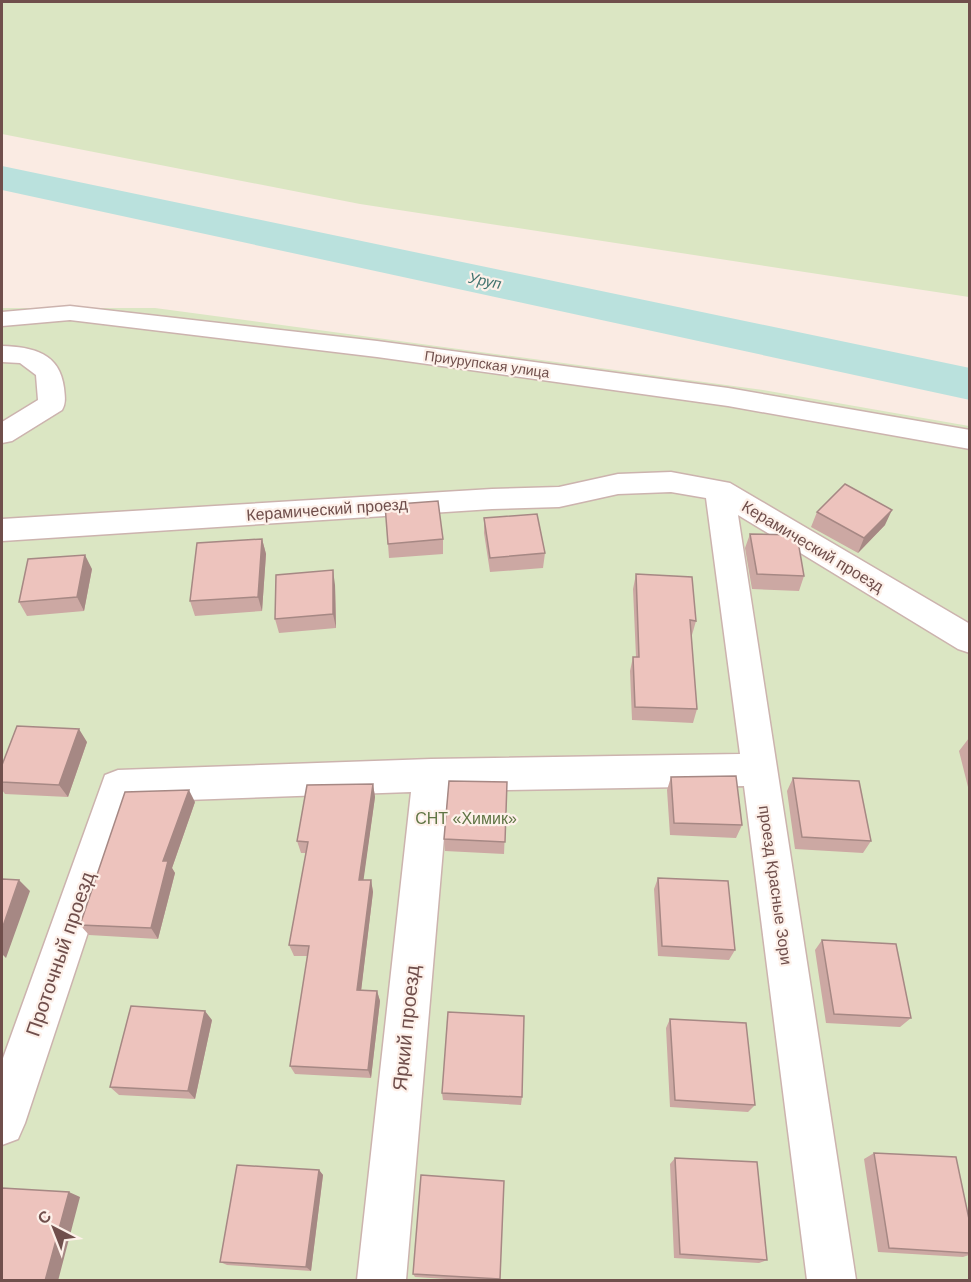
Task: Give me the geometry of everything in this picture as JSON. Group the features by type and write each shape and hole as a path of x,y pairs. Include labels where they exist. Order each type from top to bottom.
{"street":[{"name":"Приурупская улица","path":"2,319 70,313 365,347 728,397 969,440"},
{"path":"2,354 26,355 49,372 52,404 2,434"},
{"name":"Керамический проезд","path":"2,530 468,500 559,497 628,484 671,482 720,490 969,640"},
{"name":"проезд Красные Зори","path":"720,490 832,1281"},
{"path":"430,775 760,770"},
{"name":"Проточный проезд","path":"2,1123 118,786 430,775"},
{"name":"Яркий проезд","path":"382,1281 430,775"}],"green space":[{"path":"2,2 969,2 969,297 360,204 2,134"},
{"name":"СНТ «Химик»","path":"2,308 155,308 763,390 969,426 969,1280 2,1280"}],"building":[{"path":"845,484 892,510 864,538 817,512"},
{"path":"438,501 443,539 388,544 385,505"},
{"path":"537,514 545,553 490,558 484,518"},
{"path":"750,534 797,535 804,576 757,574"},
{"path":"262,539 258,597 190,601 197,543"},
{"path":"85,555 77,597 19,602 28,559"},
{"path":"333,570 333,614 275,619 276,575"},
{"path":"636,574 692,577 696,621 690,620 697,709 635,707 633,657 639,657"},
{"path":"17,726 79,729 59,785 2,782 2,765"},
{"path":"736,776 742,825 674,823 671,777"},
{"path":"793,778 859,781 871,841 802,837"},
{"path":"449,781 507,782 505,842 444,839"},
{"path":"373,784 359,880 371,880 357,990 377,991 368,1070 290,1066 309,946 289,945 308,842 297,841 307,785"},
{"path":"189,790 163,861 168,861 151,928 80,925 125,792"},
{"path":"658,878 728,881 735,950 662,946"},
{"path":"2,879 19,880 2,929"},
{"path":"822,940 896,944 911,1018 834,1014"},
{"path":"131,1006 205,1011 188,1091 110,1087"},
{"path":"448,1012 524,1016 522,1097 442,1093"},
{"path":"670,1019 746,1023 755,1105 675,1100"},
{"path":"874,1153 956,1157 969,1219 969,1253 889,1248"},
{"path":"675,1158 757,1162 767,1260 680,1254"},
{"path":"237,1165 319,1170 306,1267 220,1262"},
{"path":"421,1175 504,1181 500,1279 413,1274"},
{"path":"2,1188 69,1192 45,1281 2,1281"}],"waterway":[{"name":"Уруп","path":"2,178 970,384"}]}
